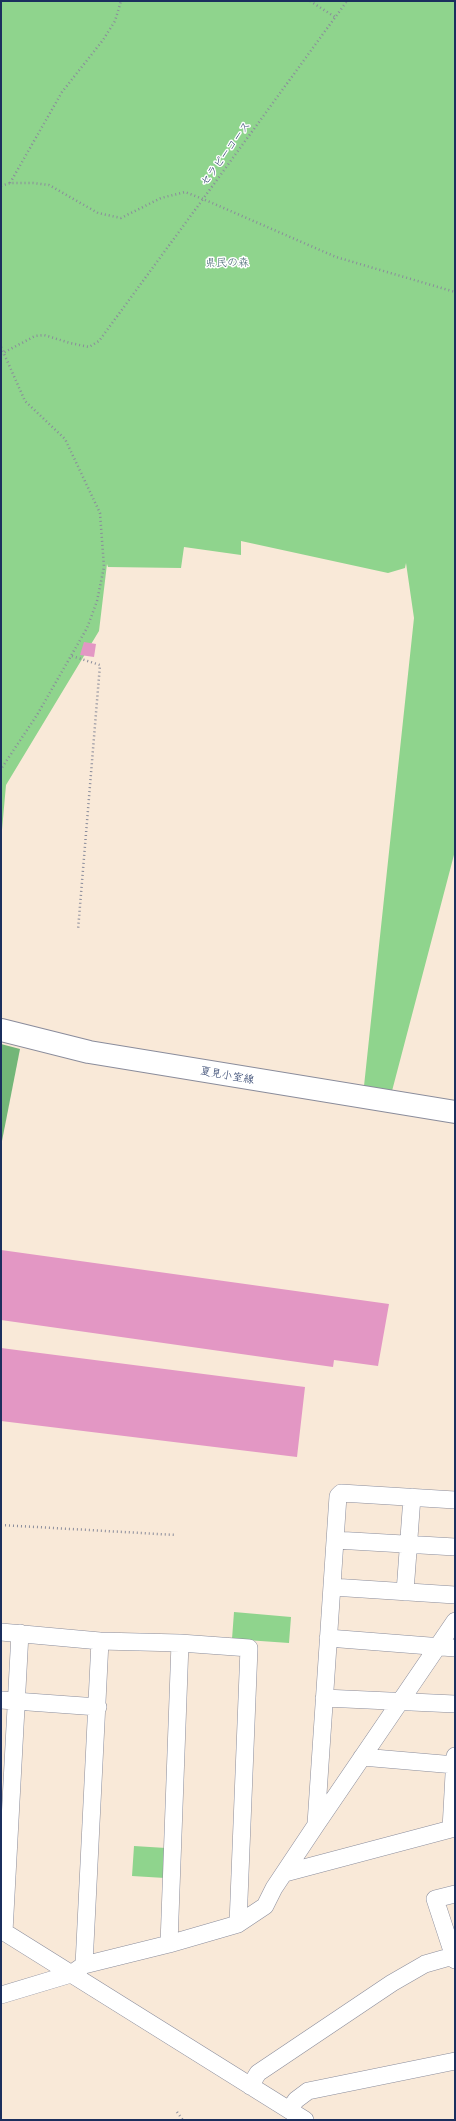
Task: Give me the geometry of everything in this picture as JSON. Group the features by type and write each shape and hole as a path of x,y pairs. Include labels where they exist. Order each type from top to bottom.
{"main road":[{"name":"夏見小室線","path":"1,1030 89,1052 455,1112"}],"street":[{"path":"316,1824 338,1496 342,1493 455,1500"},
{"path":"405,1592 412,1497"},
{"path":"335,1540 455,1547"},
{"path":"332,1586 455,1595"},
{"path":"1,1995 77,1970 238,1924 265,1906 274,1888 316,1824 455,1621"},
{"path":"1,1632 100,1641 180,1643 249,1648 238,1924"},
{"path":"20,1633 9,1701 2,1931 77,1970 250,2086 305,2120"},
{"path":"328,1638 437,1648 455,1648"},
{"path":"77,1970 98,1707 100,1641"},
{"path":"169,1944 180,1643"},
{"path":"324,1698 455,1704"},
{"path":"9,1701 98,1707"},
{"path":"285,1873 453,1828 455,1762 362,1757"},
{"path":"250,2086 258,2073 392,1982 425,1964 454,1958 435,1898 455,1894"},
{"path":"289,2110 296,2100 308,2091 455,2061"}],"path":[{"path":"10,183 62,92 103,40 115,21 121,1"},
{"path":"310,1 335,17"},
{"name":"セラピーコース","path":"1,186 10,183 49,185 98,213 121,218 161,198 173,194 185,192 202,199 347,1"},
{"path":"2,354 35,336 44,335 77,345 89,346 95,344 104,334 202,199 336,257 455,291"},
{"path":"1,347 2,354 25,401 65,439 100,513 104,567 99,594 87,628 37,715 1,769"},
{"path":"72,656 100,665 78,930"},
{"path":"1,1525 176,1535"},
{"path":"177,2112 183,2120"}],"green space":[{"name":"県民の森","path":"1,1 455,1 455,851 392,1091 364,1086 414,618 406,563 405,568 388,573 241,541 241,555 184,547 181,568 108,567 107,564 99,631 6,785 1,841"},
{"path":"1,1044 20,1049 1,1146"},
{"path":"234,1612 291,1617 289,1643 232,1639"},
{"path":"134,1846 166,1848 165,1878 132,1876"}],"building":[{"path":"84,642 96,644 94,657 80,655"},
{"path":"1,1250 389,1304 378,1366 334,1360 333,1367 1,1320"},
{"path":"1,1348 305,1387 297,1457 1,1421"}]}
